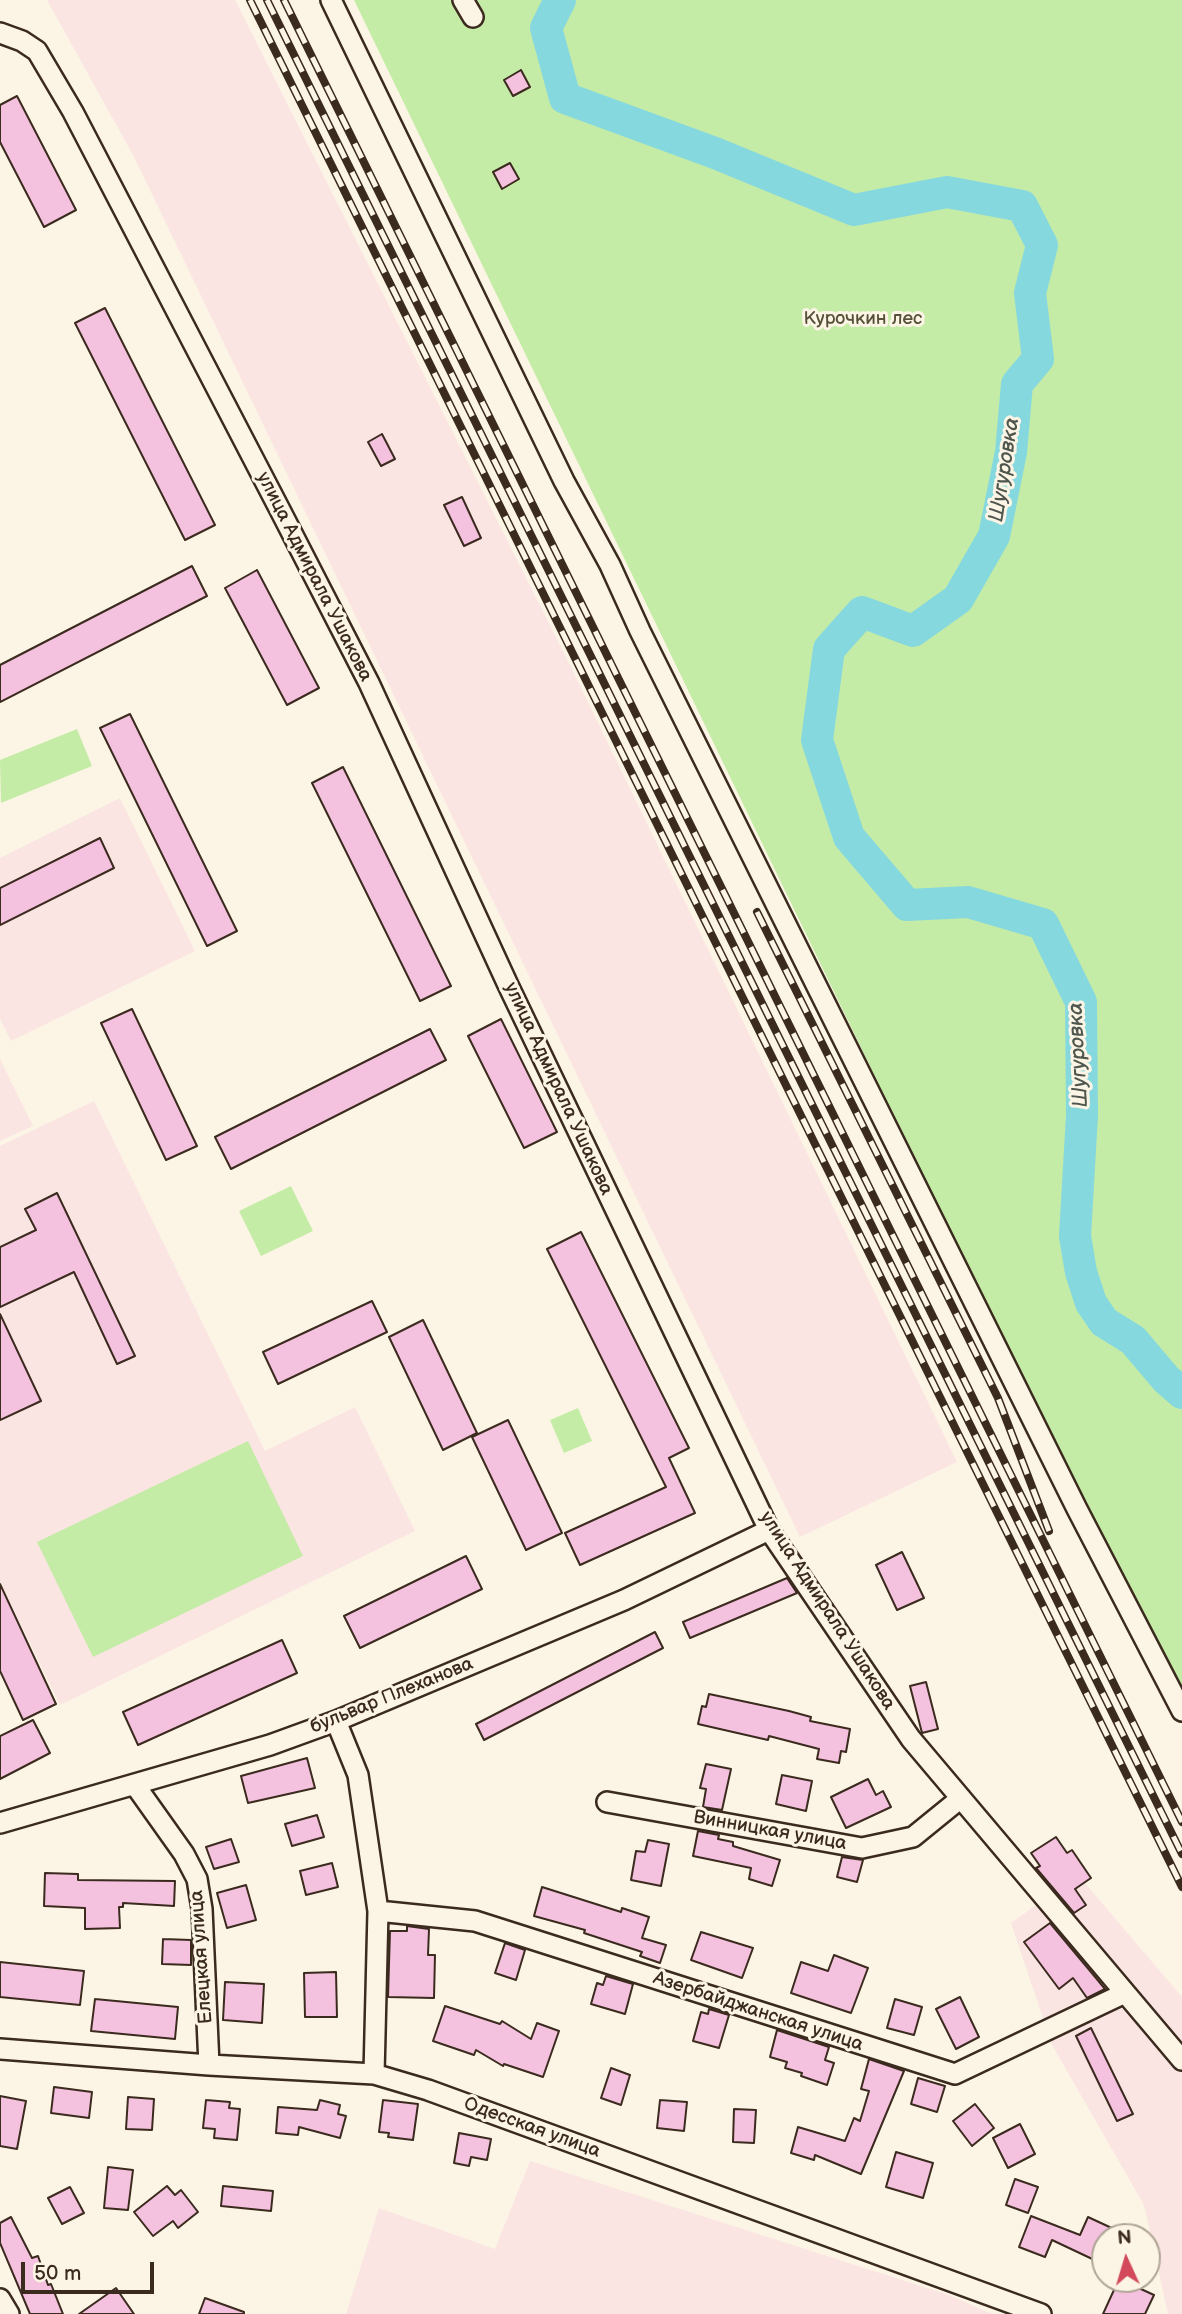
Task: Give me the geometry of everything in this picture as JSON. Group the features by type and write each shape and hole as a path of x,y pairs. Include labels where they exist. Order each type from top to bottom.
{"street":[{"path":"331,0 565,481 610,565 640,631 1077,1509 1182,1711"},
{"path":"463,0 474,17"},
{"name":"улица Адмирала Ушакова","path":"0,33 22,41 37,51 73,112 369,683 508,985 769,1530 911,1739 1182,2060"},
{"name":"бульвар Плеханова","path":"0,1823 270,1745 336,1721 624,1600 769,1530"},
{"path":"336,1721 358,1775 378,1911 374,2074"},
{"name":"Елецкая улица","path":"135,1784 184,1854 197,1879 202,1909 209,2065"},
{"name":"Винницкая улица","path":"607,1802 862,1847 913,1837 961,1798"},
{"name":"Азербайджанская улица","path":"378,1911 475,1921 955,2074 1125,1993"},
{"name":"Одесская улица","path":"0,2049 374,2074 428,2090 1041,2314"},
{"path":"0,2299 9,2314"}],"shaded area":[{"path":"47,0 235,0 570,665 957,1462 800,1537 134,157"},
{"path":"120,798 195,951 11,1041 0,1019 0,858"},
{"path":"0,1059 33,1126 0,1141"},
{"path":"94,1101 265,1451 355,1407 415,1531 60,1705 0,1582 0,1146"},
{"path":"1078,1875 1182,1997 1182,2314 1168,2314 1161,2282 1161,2223 1148,2223 1144,2205 1052,2045 1011,1923"},
{"path":"530,2161 949,2295 992,2314 346,2314 379,2208 495,2249"}],"green space":[{"name":"Курочкин лес","path":"354,0 1182,0 1182,1685 1168,1682"},
{"path":"77,729 92,766 1,803 0,760"},
{"path":"291,1186 313,1231 261,1256 239,1211"},
{"path":"578,1408 592,1441 564,1453 550,1420"},
{"path":"248,1441 303,1556 93,1657 37,1542"}],"building":[{"path":"521,70 530,87 513,96 504,80"},
{"path":"17,96 76,210 44,227 0,142 0,105"},
{"path":"510,163 519,179 502,189 493,172"},
{"path":"105,308 215,525 185,540 75,323"},
{"path":"382,434 395,459 381,466 368,442"},
{"path":"462,497 481,538 464,546 444,505"},
{"path":"192,566 207,596 0,702 0,665"},
{"path":"257,570 319,688 287,705 225,588"},
{"path":"130,714 237,931 207,946 100,728"},
{"path":"343,767 451,986 420,1001 312,783"},
{"path":"100,838 114,868 0,925 0,888"},
{"path":"132,1009 197,1146 166,1160 101,1023"},
{"path":"501,1019 557,1132 524,1148 468,1036"},
{"path":"430,1029 446,1060 231,1169 215,1137"},
{"path":"57,1193 135,1356 117,1364 74,1272 0,1307 0,1247 36,1230 25,1209"},
{"path":"581,1232 689,1448 669,1458 695,1513 580,1565 565,1533 666,1487 547,1249"},
{"path":"372,1301 387,1332 278,1384 263,1352"},
{"path":"0,1314 41,1401 0,1420"},
{"path":"423,1320 477,1433 443,1450 389,1337"},
{"path":"508,1420 562,1533 526,1550 472,1437"},
{"path":"902,1552 924,1598 897,1610 876,1565"},
{"path":"466,1556 482,1589 360,1648 344,1616"},
{"path":"787,1578 797,1593 690,1638 683,1622"},
{"path":"0,1584 56,1704 23,1720 0,1671"},
{"path":"655,1632 663,1648 484,1740 476,1724"},
{"path":"282,1640 297,1673 138,1745 123,1712"},
{"path":"926,1682 938,1729 922,1733 910,1686"},
{"path":"709,1694 789,1711 811,1717 810,1721 850,1729 846,1752 841,1751 839,1763 817,1759 819,1749 769,1736 768,1740 698,1724 702,1706 706,1707"},
{"path":"33,1720 50,1753 0,1779 0,1736"},
{"path":"307,1758 315,1788 248,1803 241,1776"},
{"path":"706,1764 731,1769 722,1810 703,1807 706,1789 700,1788"},
{"path":"782,1775 812,1781 806,1811 776,1804"},
{"path":"868,1779 876,1795 883,1791 891,1807 846,1828 831,1797"},
{"path":"317,1815 324,1837 292,1846 285,1824"},
{"path":"698,1831 719,1835 718,1839 733,1842 733,1846 780,1860 772,1886 749,1879 751,1868 693,1856"},
{"path":"1056,1837 1067,1853 1072,1850 1091,1878 1075,1889 1086,1905 1074,1913 1036,1868 1040,1866 1031,1853"},
{"path":"231,1839 239,1862 214,1869 206,1847"},
{"path":"648,1840 669,1844 661,1886 631,1880 636,1851 645,1852"},
{"path":"842,1857 863,1860 857,1882 837,1877"},
{"path":"332,1863 338,1887 306,1895 300,1871"},
{"path":"45,1873 78,1874 78,1880 175,1881 174,1906 123,1903 123,1907 119,1907 120,1928 85,1929 85,1908 44,1906"},
{"path":"246,1885 256,1920 227,1928 217,1893"},
{"path":"542,1887 621,1912 622,1908 649,1917 642,1938 666,1945 660,1963 640,1956 642,1952 584,1933 585,1930 534,1916"},
{"path":"1050,1923 1105,1989 1087,1998 1073,1978 1059,1989 1024,1942"},
{"path":"407,1926 429,1929 428,1955 435,1955 434,1998 388,1997 390,1931 407,1931"},
{"path":"701,1932 753,1948 742,1978 691,1960"},
{"path":"163,1939 191,1940 191,1965 162,1964"},
{"path":"505,1943 525,1950 516,1980 495,1973"},
{"path":"834,1955 868,1968 851,2013 791,1993 801,1962 828,1971"},
{"path":"0,1962 84,1971 80,2005 0,1997"},
{"path":"336,1972 337,2017 305,2017 304,1973"},
{"path":"606,1976 633,1984 625,2014 591,2004 597,1983 603,1985"},
{"path":"225,1982 264,1984 262,2023 223,2020"},
{"path":"960,1997 979,2037 956,2049 936,2009"},
{"path":"95,1999 178,2007 175,2039 91,2031"},
{"path":"895,1999 922,2007 914,2035 887,2028"},
{"path":"445,2006 500,2024 502,2021 531,2039 537,2023 559,2031 543,2077 504,2064 503,2066 476,2050 474,2055 433,2041"},
{"path":"709,2009 729,2015 719,2048 693,2041 701,2012 708,2014"},
{"path":"1091,2028 1133,2114 1117,2121 1076,2036"},
{"path":"777,2030 829,2047 825,2060 834,2063 827,2085 801,2076 802,2073 785,2068 787,2062 770,2057"},
{"path":"869,2059 904,2071 861,2174 815,2155 814,2160 791,2153 798,2127 845,2141 854,2118 860,2121 869,2091 861,2089"},
{"path":"611,2068 630,2075 621,2105 601,2098"},
{"path":"918,2078 945,2086 937,2112 911,2104"},
{"path":"54,2087 92,2092 89,2118 51,2113"},
{"path":"0,2096 26,2101 17,2149 0,2146"},
{"path":"128,2097 154,2099 152,2130 126,2129"},
{"path":"206,2100 230,2102 229,2108 240,2109 237,2140 214,2138 215,2129 203,2128"},
{"path":"320,2100 340,2105 338,2114 346,2116 340,2138 299,2127 298,2135 276,2133 278,2107 317,2110"},
{"path":"383,2100 418,2104 413,2140 388,2137 389,2133 379,2132"},
{"path":"660,2100 687,2102 684,2131 657,2128"},
{"path":"975,2104 994,2128 972,2146 953,2121"},
{"path":"734,2109 756,2110 754,2143 733,2142"},
{"path":"1020,2124 1035,2154 1008,2168 993,2138"},
{"path":"459,2133 491,2139 487,2160 471,2157 469,2166 454,2163"},
{"path":"896,2152 933,2163 923,2198 886,2187"},
{"path":"108,2167 133,2170 128,2210 104,2208"},
{"path":"1015,2179 1038,2187 1028,2213 1006,2205"},
{"path":"167,2186 175,2195 181,2190 198,2212 178,2228 173,2221 153,2236 134,2212"},
{"path":"223,2186 273,2191 271,2211 221,2206"},
{"path":"70,2187 84,2213 62,2224 48,2198"},
{"path":"1031,2216 1080,2235 1088,2217 1101,2223 1091,2223 1091,2258 1052,2240 1045,2257 1019,2247"},
{"path":"11,2217 32,2258 38,2256 48,2285 51,2284 63,2314 30,2314 0,2243 0,2223"},
{"path":"116,2288 134,2314 79,2314"},
{"path":"1113,2293 1154,2295 1145,2314 1103,2314"},
{"path":"205,2298 244,2312 244,2314 199,2314"}],"waterway":[{"name":"Шугуровка","path":"560,0 546,28 565,98 715,153 854,210 947,192 1022,206 1042,245 1030,293 1038,359 1017,384 1011,452 994,536 958,599 913,631 862,612 829,649 817,740 849,837 907,905 968,902 1043,924 1081,1002 1082,1115 1075,1236 1081,1272 1091,1303 1104,1322 1133,1340 1166,1379 1182,1393"}],"railway":[{"path":"250,0 1182,1887"},
{"path":"267,0 1182,1854"},
{"path":"284,0 1182,1822"},
{"path":"757,912 998,1398 1049,1531"}]}
